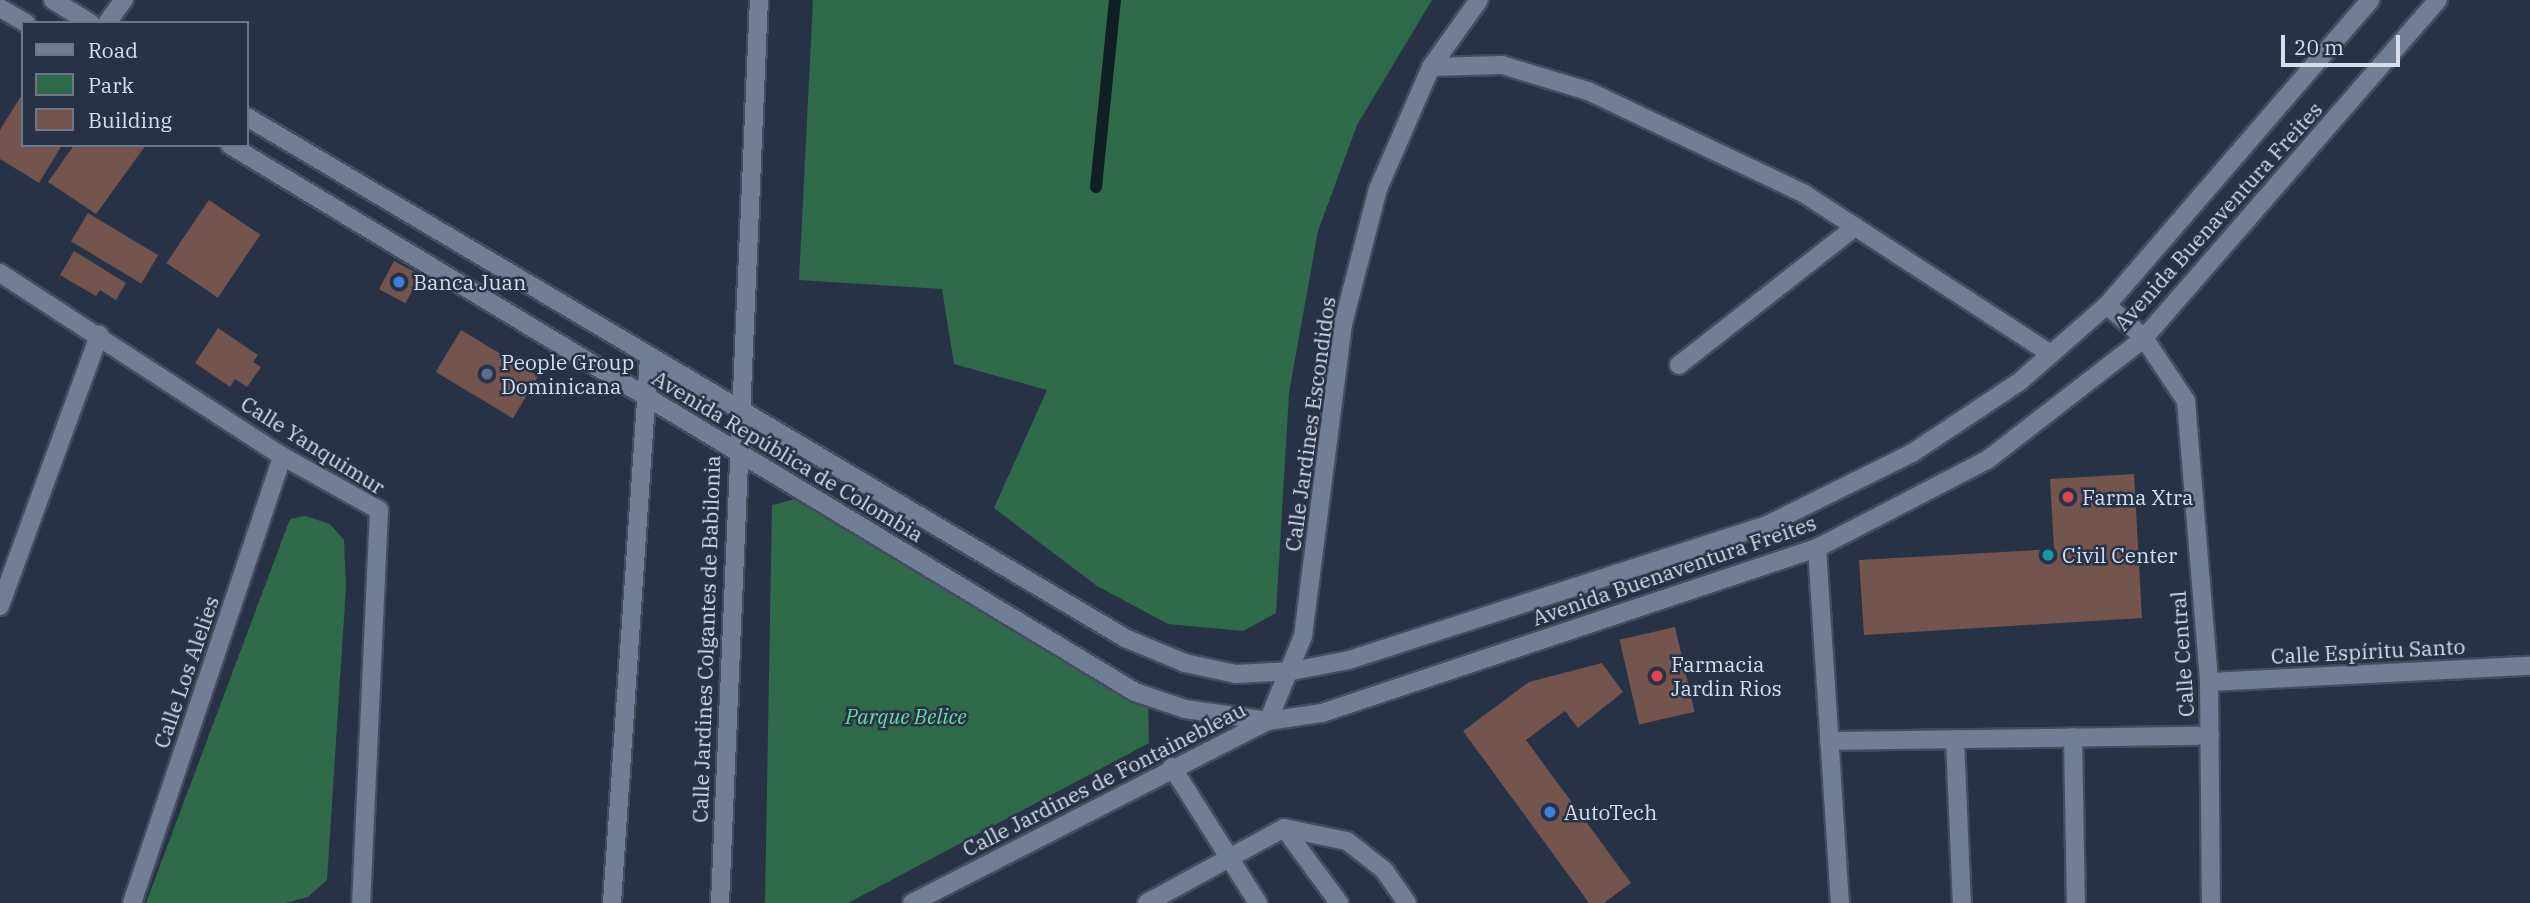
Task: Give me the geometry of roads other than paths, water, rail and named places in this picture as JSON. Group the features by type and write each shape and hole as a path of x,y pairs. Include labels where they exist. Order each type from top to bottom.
{"street":[{"path":"53,0 87,21"},
{"path":"108,21 124,0"},
{"name":"Calle Jardines Colgantes de Babilonia","path":"720,903 736,448 740,412 759,0"},
{"name":"Calle Jardines Escondidos","path":"1292,671 1303,636 1343,324 1378,189 1431,68 1479,0"},
{"name":"Avenida Buenaventura Freites","path":"1292,671 1349,660 1767,525 1912,453 2019,382 2107,305 2370,0"},
{"name":"Avenida Buenaventura Freites","path":"1268,721 1322,713 1817,548 1987,460 2144,338 2438,0"},
{"path":"0,8 23,21"},
{"path":"1431,68 1502,65 1588,91 1803,194 2051,354"},
{"name":"Avenida República de Colombia","path":"248,118 740,412 1125,638 1185,663 1236,674 1292,671"},
{"name":"Avenida República de Colombia","path":"233,147 646,399 736,448 1135,692 1185,709 1268,721"},
{"path":"1679,365 1855,227"},
{"name":"Calle Yanquimur","path":"0,273 282,456 379,510 382,517 361,903"},
{"name":"Calle Central","path":"2107,305 2144,338 2186,401 2209,682 2211,903"},
{"path":"0,606 99,335"},
{"path":"612,903 649,358"},
{"name":"Calle Los Alelies","path":"132,903 282,456"},
{"path":"1817,548 1840,903"},
{"name":"Calle Espíritu Santo","path":"2209,682 2530,666"},
{"name":"Calle Jardines de Fontainebleau","path":"912,903 1172,767 1268,721 1292,671"},
{"path":"1829,741 2210,736"},
{"path":"2073,737 2076,903"},
{"path":"1955,739 1962,903"},
{"path":"1172,767 1258,903"},
{"path":"1284,828 1339,903"},
{"path":"1152,902 1284,828 1347,841 1384,870 1407,903"}],"waterway":[{"path":"1096,187 1115,0"}],"place":[{"name":"Banca Juan","path":"399,282"},
{"name":"People Group Dominicana","path":"487,374"},
{"name":"Farma Xtra","path":"2068,497"},
{"name":"Civil Center","path":"2048,555"},
{"name":"Farmacia Jardin Rios","path":"1657,676"},
{"name":"AutoTech","path":"1550,812"}],"park label":[{"name":"Parque Belice","path":"906,716"}]}
